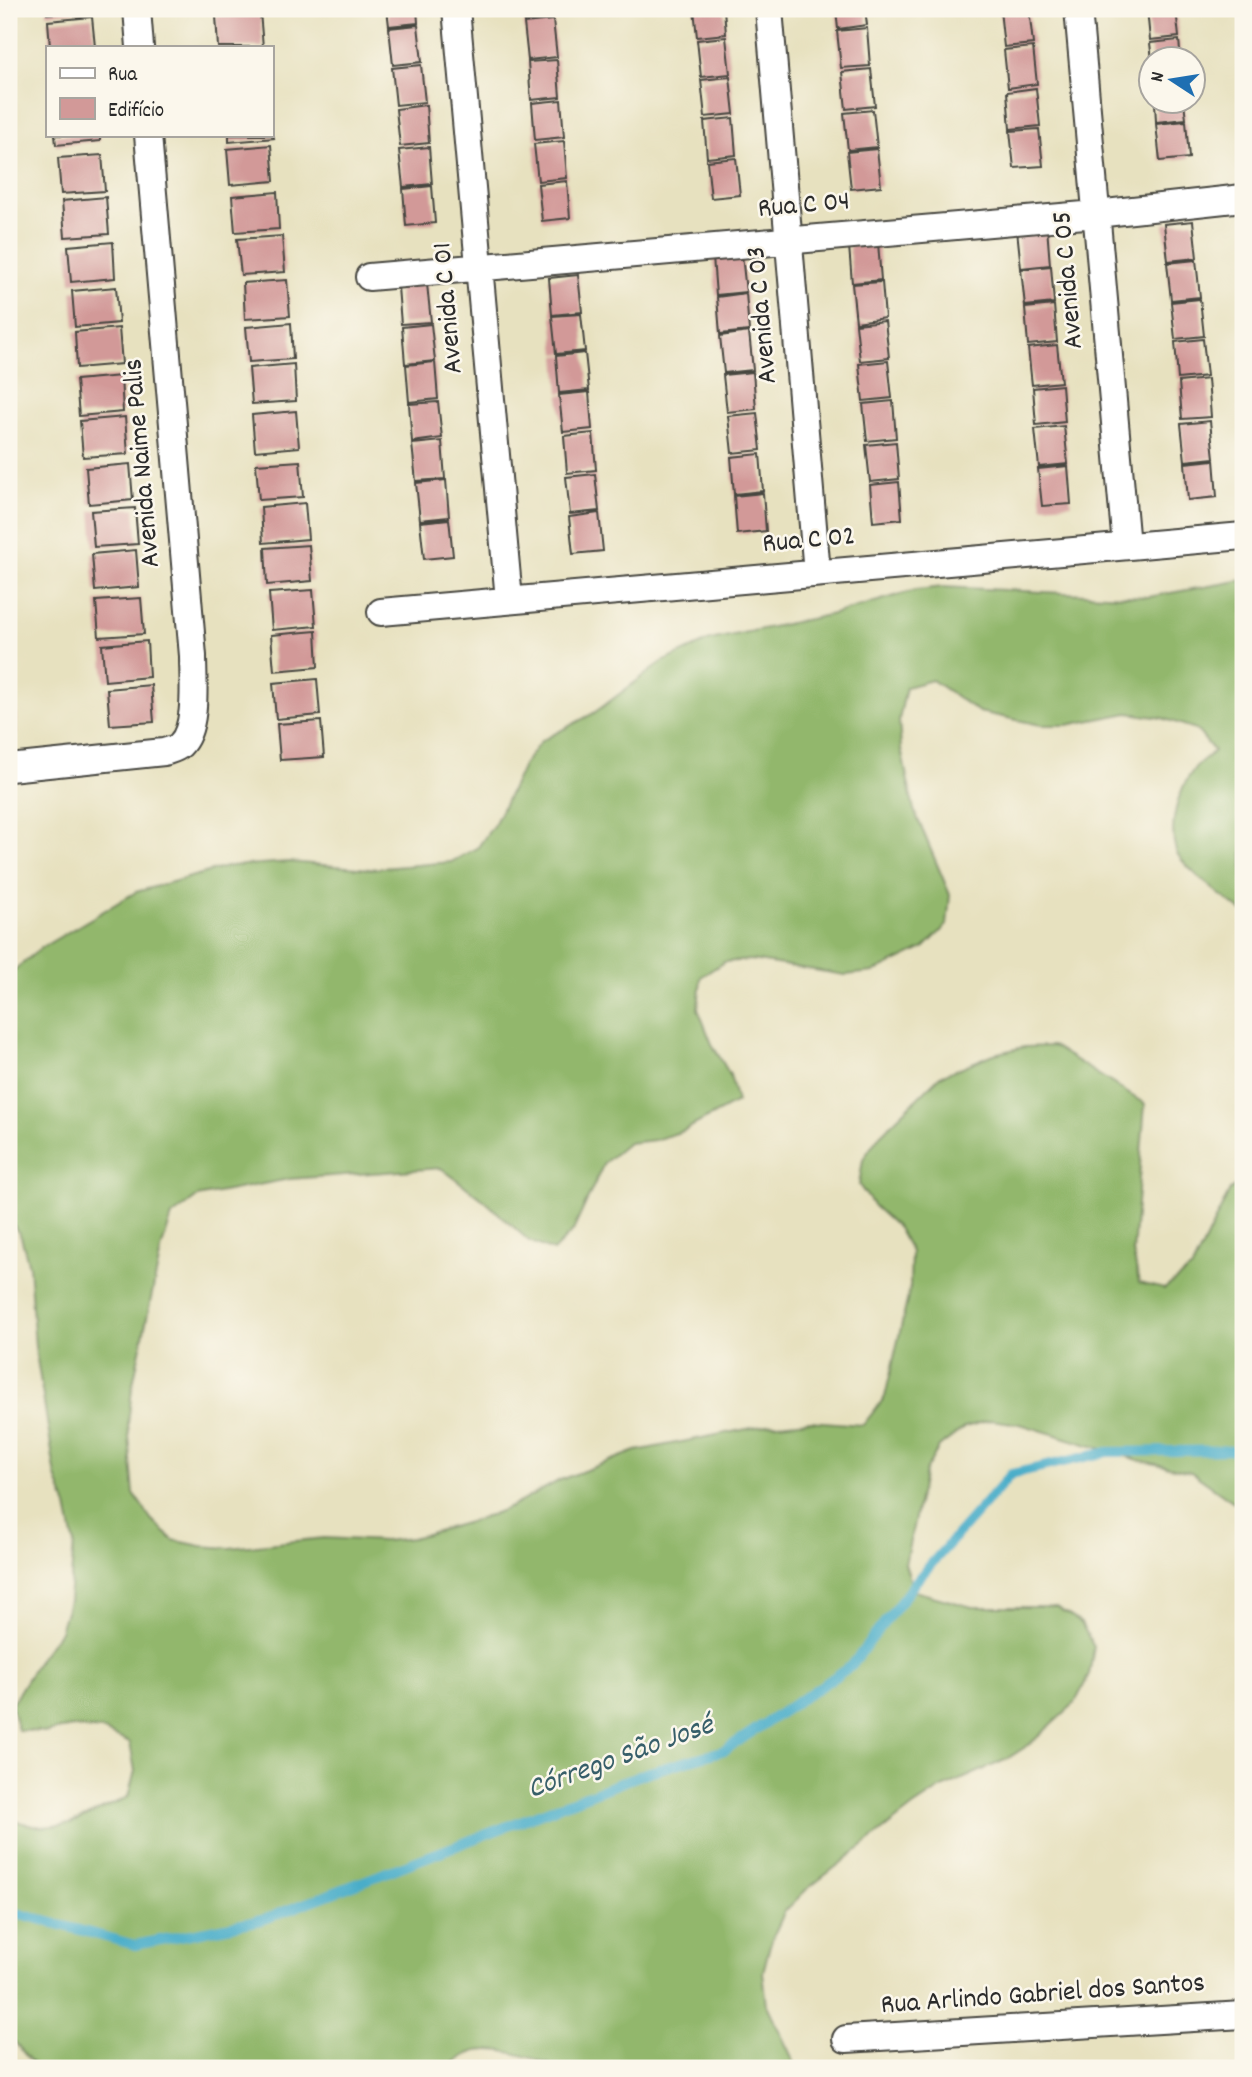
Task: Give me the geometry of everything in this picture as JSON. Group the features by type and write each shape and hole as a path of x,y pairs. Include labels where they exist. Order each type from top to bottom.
{"street":[{"path":"137,9 140,46"},
{"name":"Avenida C 01","path":"456,9 509,600"},
{"name":"Avenida C 03","path":"769,9 817,573"},
{"name":"Avenida C 05","path":"1078,9 1126,546"},
{"name":"Avenida Naime Palis","path":"9,768 164,752 178,747 190,729 193,656 148,136"},
{"name":"Rua C 04","path":"369,276 1096,214 1243,198"},
{"name":"Rua C 02","path":"381,612 1243,536"},
{"name":"Rua Arlindo Gabriel dos Santos","path":"846,2039 1243,2015"}],"green space":[{"path":"1243,580 1243,912 1196,874 1176,851 1173,830 1179,797 1194,769 1214,751 1196,729 1162,718 1128,713 1067,725 1041,725 979,712 932,680 906,687 899,720 901,749 914,810 950,895 947,925 924,948 874,972 845,975 751,960 724,962 701,977 698,1009 712,1044 730,1075 737,1102 683,1131 655,1140 628,1143 604,1163 573,1231 553,1251 529,1241 485,1201 441,1168 289,1179 197,1197 172,1216 162,1246 132,1389 128,1424 134,1494 151,1519 173,1540 201,1546 229,1548 324,1538 384,1541 412,1538 480,1519 511,1507 560,1480 636,1451 767,1425 809,1421 863,1425 885,1397 910,1288 911,1252 898,1228 874,1206 859,1185 863,1159 880,1135 940,1076 994,1054 1024,1047 1053,1046 1145,1104 1133,1252 1139,1283 1164,1289 1192,1268 1230,1190 1243,1181 1243,1513 1235,1503 1191,1472 1138,1460 1020,1424 991,1420 965,1427 939,1447 925,1471 905,1564 914,1591 972,1607 1056,1607 1081,1623 1094,1647 1089,1675 1075,1703 1030,1744 1005,1760 942,1788 913,1807 806,1890 785,1911 771,1941 763,1972 767,2005 797,2068 557,2068 527,2056 491,2050 468,2054 447,2068 36,2068 9,2035 9,1820 42,1827 70,1824 128,1797 135,1771 130,1743 102,1730 73,1727 45,1732 18,1730 11,1705 60,1631 69,1601 74,1542 67,1507 56,1477 35,1347 29,1266 21,1237 9,1218 9,989 13,971 41,948 136,892 230,866 289,862 370,869 451,862 478,847 495,823 524,764 541,741 594,713 662,662 710,640 833,614 916,590 943,587 1148,597"}],"building":[{"path":"47,9 84,9 84,11 47,14"},
{"path":"387,9 417,9 418,23 389,26"},
{"path":"523,9 552,9 553,18 524,21"},
{"path":"694,9 724,9 726,34 697,37"},
{"path":"836,9 865,9 867,25 838,29"},
{"path":"1029,9 1033,44 1004,47 1000,10"},
{"path":"1147,9 1176,9 1179,37 1150,40"},
{"path":"260,12 263,46 218,46 216,16"},
{"path":"92,17 95,46 50,46 48,21"},
{"path":"553,20 557,57 528,60 524,23"},
{"path":"418,25 422,62 393,65 389,28"},
{"path":"867,28 870,66 841,68 837,31"},
{"path":"726,37 730,74 701,77 697,40"},
{"path":"1179,40 1180,46 1150,46 1150,43"},
{"path":"1033,47 1037,84 1008,88 1004,50"},
{"path":"557,60 560,97 531,100 528,62"},
{"path":"421,65 425,102 396,105 392,68"},
{"path":"871,69 875,106 846,109 842,72"},
{"path":"730,77 734,114 705,117 701,80"},
{"path":"1036,88 1040,126 1010,129 1007,92"},
{"path":"561,100 564,137 535,140 532,103"},
{"path":"426,105 429,143 400,146 396,109"},
{"path":"873,110 877,147 848,150 844,113"},
{"path":"1156,116 1186,116 1186,119 1156,122"},
{"path":"733,118 736,155 707,158 704,121"},
{"path":"1186,121 1189,158 1160,161 1156,124"},
{"path":"1039,129 1043,166 1014,168 1010,131"},
{"path":"273,135 274,138 229,142 229,136"},
{"path":"55,136 100,136 100,141 56,145"},
{"path":"564,141 567,178 538,181 534,144"},
{"path":"271,145 274,181 230,185 227,149"},
{"path":"429,147 432,184 403,187 399,150"},
{"path":"877,149 881,186 851,189 847,152"},
{"path":"102,155 105,191 61,194 58,158"},
{"path":"736,158 740,195 711,198 707,161"},
{"path":"567,181 570,218 542,221 538,184"},
{"path":"432,186 435,223 406,226 403,189"},
{"path":"277,192 279,229 235,232 232,196"},
{"path":"106,197 109,234 65,237 62,201"},
{"path":"1193,221 1197,258 1168,261 1164,224"},
{"path":"1047,227 1050,265 1021,268 1017,230"},
{"path":"282,236 285,272 241,275 237,239"},
{"path":"113,242 115,278 71,282 68,246"},
{"path":"878,243 881,280 852,283 849,246"},
{"path":"742,255 746,292 716,295 713,257"},
{"path":"1196,260 1200,297 1171,300 1167,263"},
{"path":"1051,266 1054,303 1025,306 1021,269"},
{"path":"578,275 582,312 552,315 549,278"},
{"path":"287,280 290,316 245,319 243,283"},
{"path":"882,282 885,318 856,322 852,284"},
{"path":"427,284 431,322 401,324 398,287"},
{"path":"116,287 119,323 75,327 72,291"},
{"path":"746,293 749,331 720,334 717,297"},
{"path":"1200,299 1204,336 1175,339 1171,302"},
{"path":"1054,305 1057,342 1028,345 1025,308"},
{"path":"581,314 585,351 556,354 552,316"},
{"path":"885,321 889,358 860,361 856,324"},
{"path":"291,323 293,359 249,362 246,327"},
{"path":"431,324 435,361 405,364 402,327"},
{"path":"119,328 122,364 77,368 75,332"},
{"path":"749,332 753,370 724,373 720,336"},
{"path":"1203,339 1207,376 1178,379 1175,342"},
{"path":"1057,345 1061,382 1032,385 1028,348"},
{"path":"585,353 589,390 559,393 556,356"},
{"path":"888,361 892,398 863,401 859,364"},
{"path":"435,362 438,399 409,402 406,365"},
{"path":"294,364 296,401 252,404 249,368"},
{"path":"753,372 756,409 727,412 723,375"},
{"path":"121,376 123,412 79,416 76,380"},
{"path":"1208,379 1211,417 1182,419 1179,382"},
{"path":"1062,385 1065,422 1036,425 1033,388"},
{"path":"589,392 592,429 563,432 559,395"},
{"path":"893,401 896,438 867,441 863,404"},
{"path":"438,402 442,438 412,442 409,404"},
{"path":"296,411 299,447 255,451 252,415"},
{"path":"757,413 761,450 732,453 728,416"},
{"path":"125,417 128,454 83,457 80,421"},
{"path":"1210,421 1214,458 1185,461 1181,424"},
{"path":"1064,426 1068,464 1039,467 1035,429"},
{"path":"593,433 596,470 567,473 564,436"},
{"path":"442,441 445,479 416,481 412,444"},
{"path":"896,442 899,479 870,482 866,445"},
{"path":"760,454 763,491 734,494 731,457"},
{"path":"1214,460 1217,497 1188,500 1185,463"},
{"path":"300,461 303,497 259,500 256,464"},
{"path":"130,464 133,500 89,504 86,468"},
{"path":"1068,466 1071,504 1042,506 1038,469"},
{"path":"595,474 599,511 570,514 566,477"},
{"path":"446,480 449,517 420,520 416,483"},
{"path":"899,482 902,519 873,522 870,485"},
{"path":"763,493 766,531 737,534 734,496"},
{"path":"305,503 308,539 263,543 261,507"},
{"path":"135,508 138,544 94,547 91,511"},
{"path":"599,513 603,551 573,554 569,517"},
{"path":"449,519 453,556 424,559 420,522"},
{"path":"309,545 312,581 267,585 265,548"},
{"path":"136,550 139,587 95,591 92,554"},
{"path":"313,590 316,626 272,630 269,593"},
{"path":"141,598 144,634 99,637 96,601"},
{"path":"316,631 318,667 274,671 271,635"},
{"path":"147,641 149,677 105,681 102,645"},
{"path":"317,679 320,715 276,719 273,683"},
{"path":"151,685 154,722 110,725 107,689"},
{"path":"15,698 17,735 9,735 9,699"},
{"path":"321,721 324,757 280,760 277,724"}],"waterway":[{"name":"Córrego São José","path":"9,1911 135,1945 262,1920 646,1773 725,1750 851,1666 917,1580 1011,1474 1107,1452 1243,1450"}]}
